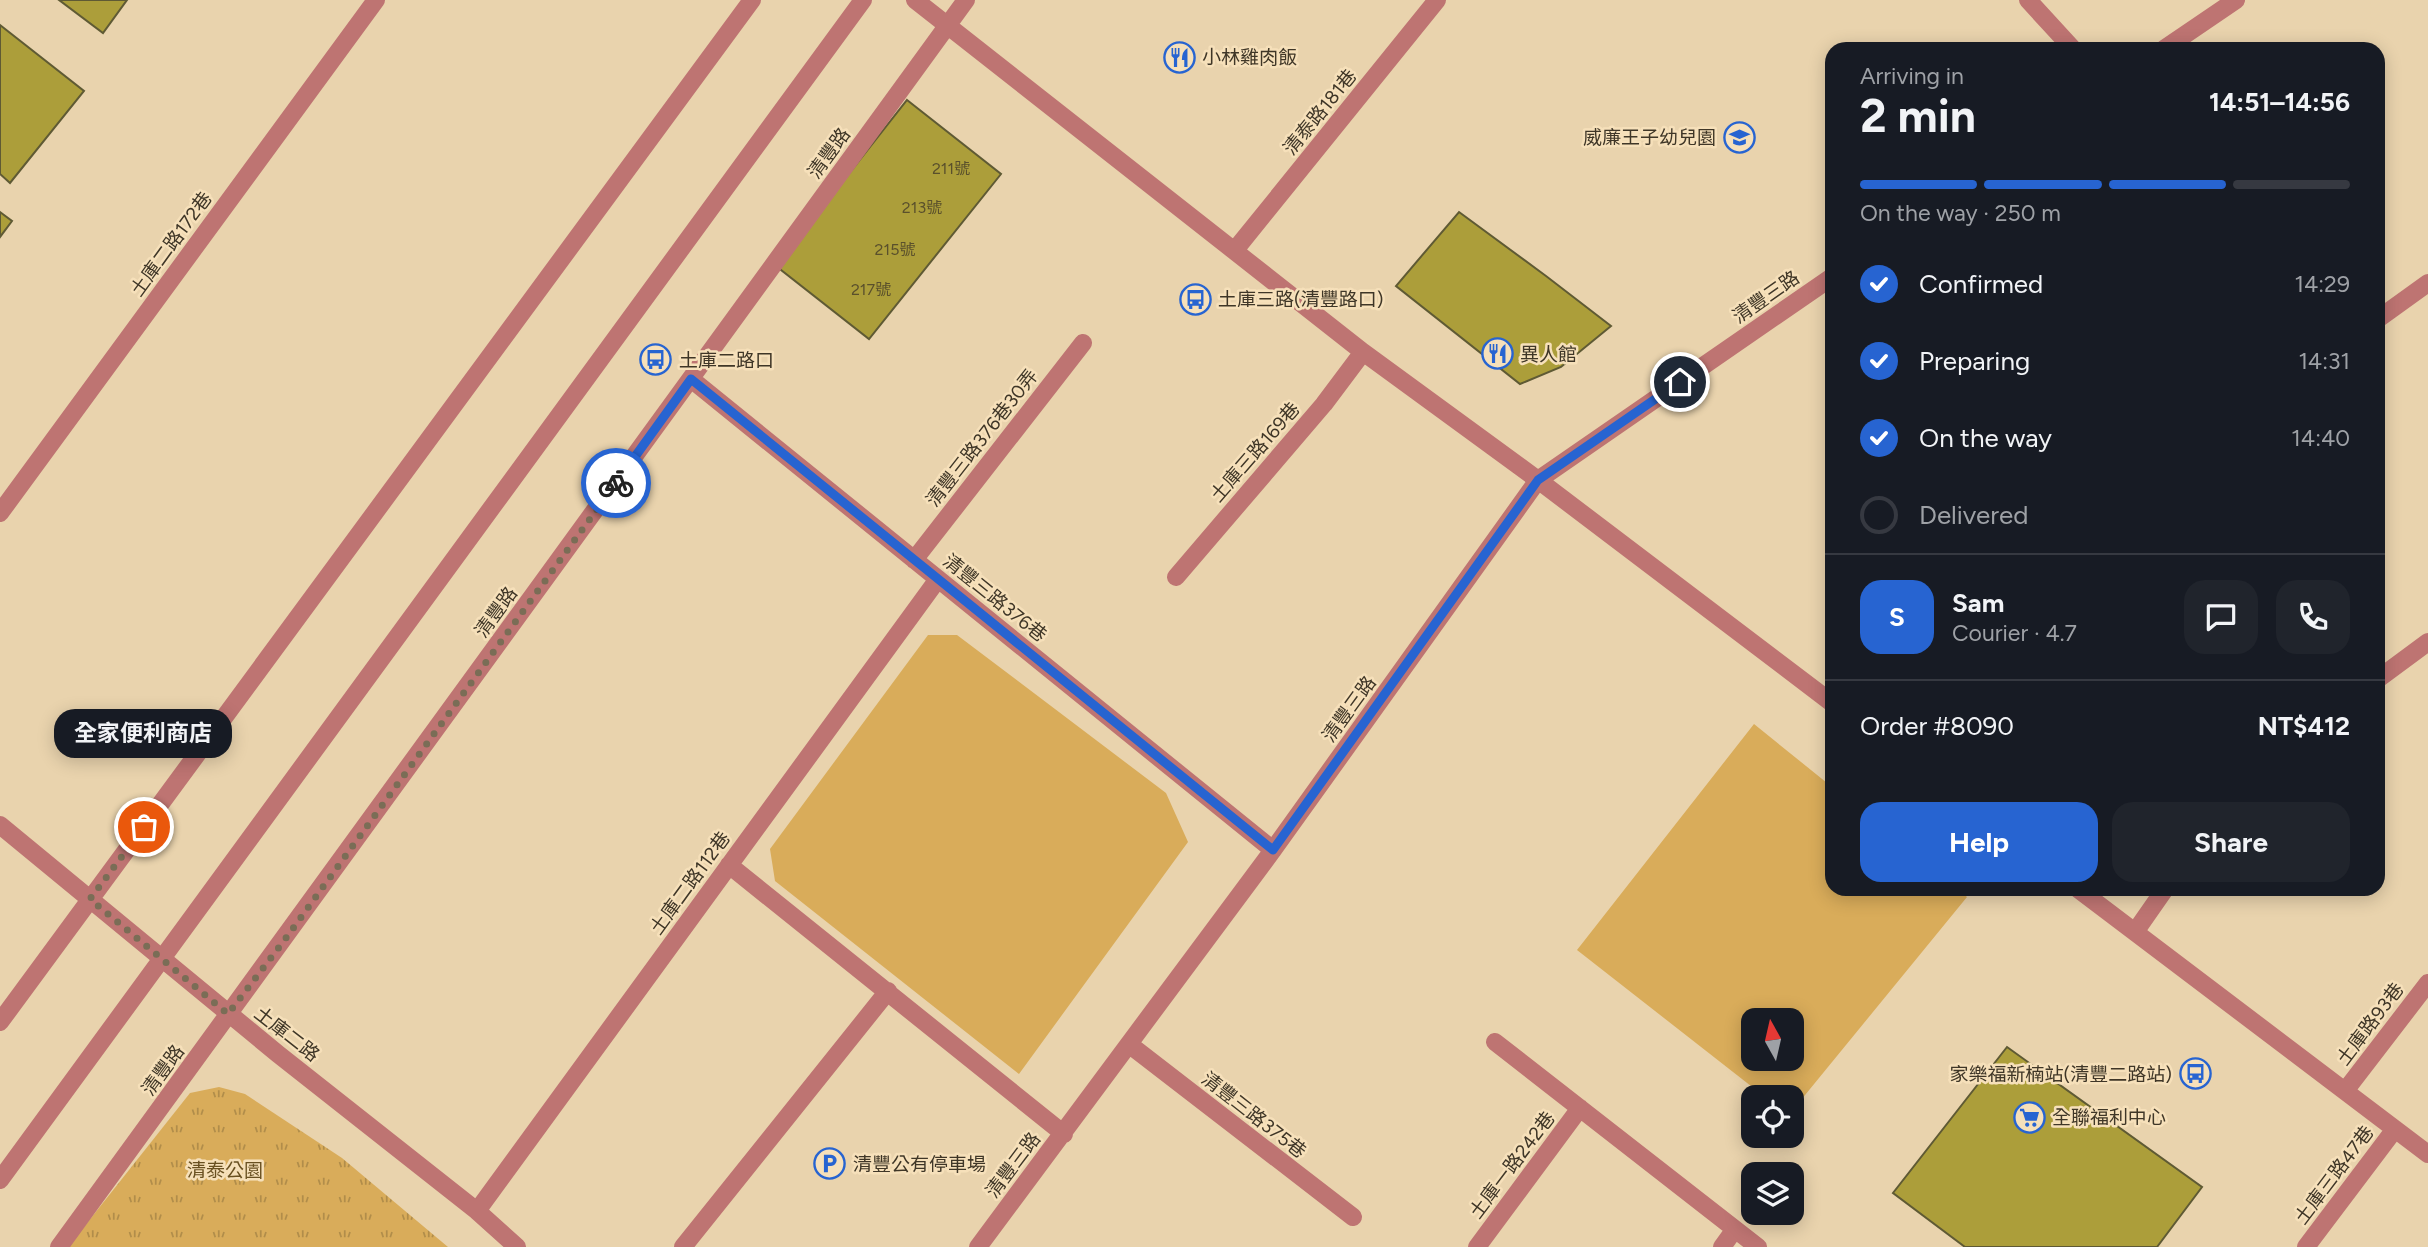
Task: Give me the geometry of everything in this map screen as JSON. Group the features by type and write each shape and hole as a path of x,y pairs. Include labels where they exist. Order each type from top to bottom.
{"street":[{"name":"土庫二路172巷","path":"0,513 376,0"},
{"path":"0,1022 752,0"},
{"path":"0,1180 863,0"},
{"path":"915,0 1363,352 1825,697"},
{"name":"清豐路","path":"60,1247 966,0"},
{"name":"清泰路181巷","path":"1235,250 1437,0"},
{"path":"2028,0 2067,42"},
{"path":"2174,42 2236,0"},
{"name":"清豐三路","path":"978,1247 1273,850 1538,480 1825,282"},
{"path":"2385,314 2428,283"},
{"name":"清豐三路376巷30弄","path":"914,559 1083,343"},
{"name":"土庫三路169巷","path":"1176,577 1324,404 1363,352"},
{"name":"清豐三路376巷","path":"691,379 1273,850"},
{"name":"土庫二路112巷","path":"477,1211 938,579"},
{"path":"2385,674 2428,642"},
{"name":"土庫二路","path":"0,825 161,960 477,1211 517,1247"},
{"path":"729,865 1064,1134"},
{"path":"2087,896 2428,1154"},
{"path":"2135,932 2160,896"},
{"name":"土庫路93巷","path":"2345,1091 2428,983"},
{"path":"683,1247 888,991"},
{"path":"1495,1042 1758,1247"},
{"name":"清豐三路375巷","path":"1130,1045 1353,1217"},
{"name":"土庫一路242巷","path":"1477,1247 1580,1108"},
{"name":"土庫三路47巷","path":"2306,1247 2395,1129"},
{"path":"1721,1247 1735,1229"}],"green space":[{"path":"928,635 957,635 1166,793 1188,842 1019,1074 775,881 770,849"},
{"path":"1754,724 1825,781 1825,896 1967,897 1804,1096 1804,1085 1750,1085 1577,950"},
{"name":"清泰公園","path":"219,1087 245,1094 342,1158 448,1247 68,1247 190,1093"}],"building":[{"path":"59,0 127,0 103,33"},
{"path":"0,25 84,91 10,183 0,174"},
{"path":"907,100 1001,174 869,339 776,266"},
{"path":"0,212 12,221 0,237"},
{"path":"1459,212 1611,326 1561,367 1520,384 1396,286"},
{"name":"全聯福利中心","path":"2007,1047 2202,1187 2157,1247 1965,1247 1893,1193"}],"way so far":[{"path":"144,827 90,899 228,1014 616,483"}],"place":[{"name":"小林雞肉飯","path":"1179,57"},
{"name":"威廉王子幼兒園","path":"1739,137"},
{"name":"土庫三路(清豐路口)","path":"1195,299"},
{"name":"異人館","path":"1497,354"},
{"name":"土庫二路口","path":"656,360"},
{"name":"全家便利商店","path":"144,827"},
{"name":"家樂福新楠站(清豐二路站)","path":"2195,1074"},
{"name":"全聯福利中心","path":"2029,1117"},
{"name":"清豐公有停車場","path":"830,1164"}],"route":[{"path":"616,483 691,379 1273,850 1538,480 1680,382"}]}
